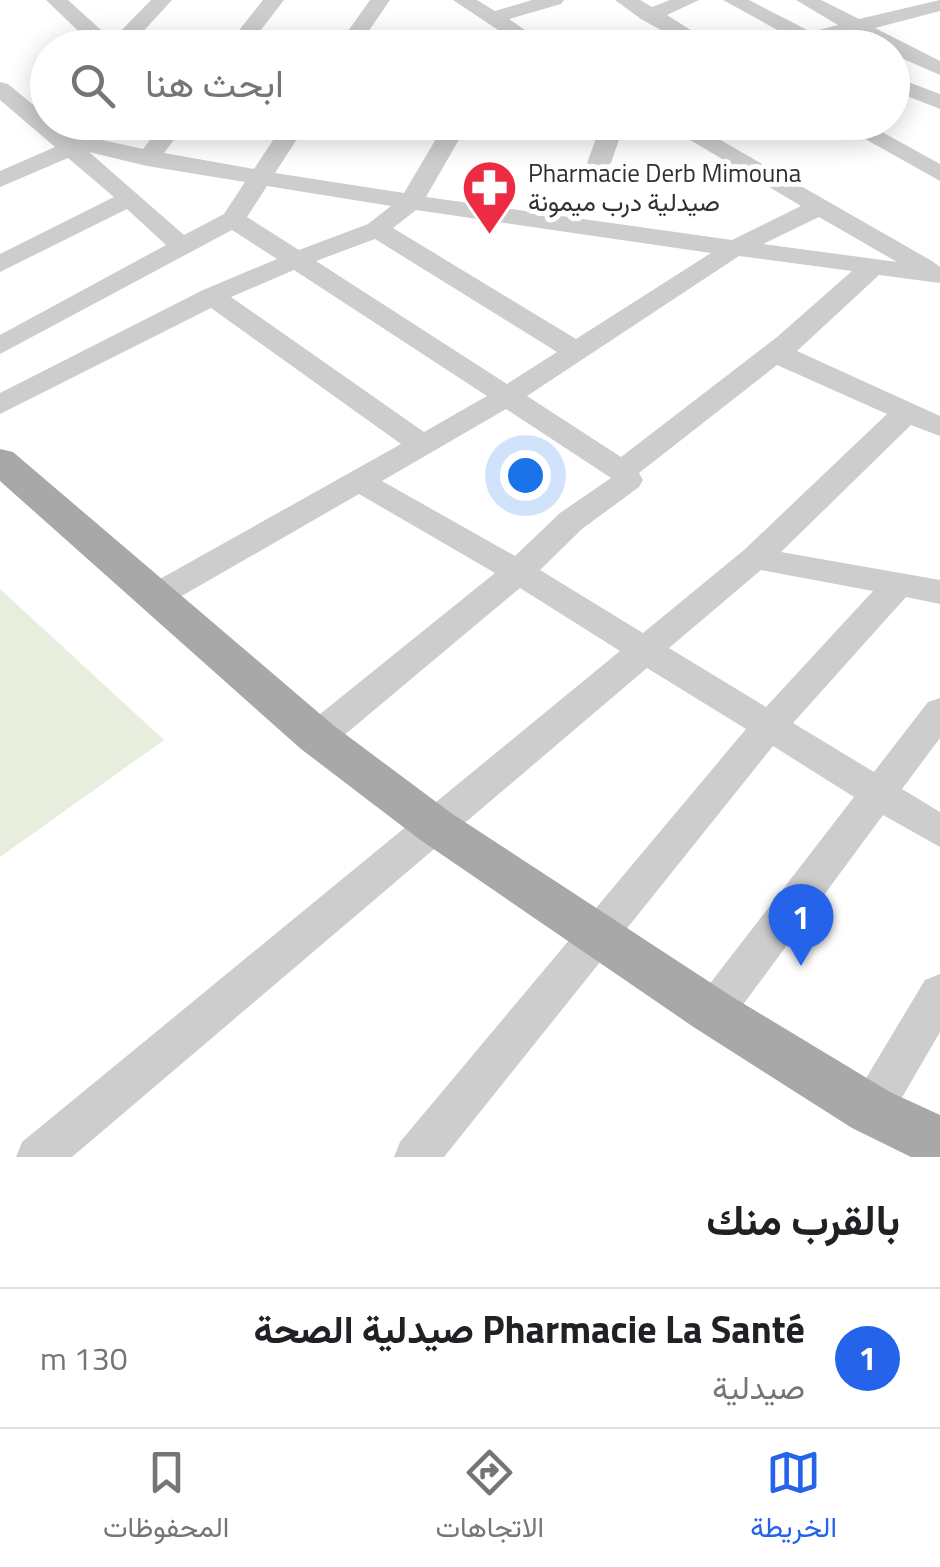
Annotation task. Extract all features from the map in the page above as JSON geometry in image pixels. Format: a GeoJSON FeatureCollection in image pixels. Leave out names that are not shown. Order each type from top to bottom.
{"type":"FeatureCollection","features":[{"type":"Feature","properties":{"kind":"main road"},"geometry":{"type":"LineString","coordinates":[[0,461],[318,737],[435,826],[713,1012],[872,1110],[940,1143]]}},
{"type":"Feature","properties":{"kind":"street"},"geometry":{"type":"LineString","coordinates":[[56,0],[91,30]]}},
{"type":"Feature","properties":{"kind":"street"},"geometry":{"type":"LineString","coordinates":[[131,30],[162,0]]}},
{"type":"Feature","properties":{"kind":"street"},"geometry":{"type":"LineString","coordinates":[[250,30],[274,0]]}},
{"type":"Feature","properties":{"kind":"street"},"geometry":{"type":"LineString","coordinates":[[359,30],[380,0]]}},
{"type":"Feature","properties":{"kind":"street"},"geometry":{"type":"LineString","coordinates":[[463,0],[492,18],[501,30]]}},
{"type":"Feature","properties":{"kind":"street"},"geometry":{"type":"LineString","coordinates":[[492,18],[554,0]]}},
{"type":"Feature","properties":{"kind":"street"},"geometry":{"type":"LineString","coordinates":[[625,0],[676,30]]}},
{"type":"Feature","properties":{"kind":"street"},"geometry":{"type":"LineString","coordinates":[[648,15],[689,0]]}},
{"type":"Feature","properties":{"kind":"street"},"geometry":{"type":"LineString","coordinates":[[733,0],[792,30]]}},
{"type":"Feature","properties":{"kind":"street"},"geometry":{"type":"LineString","coordinates":[[806,0],[864,30]]}},
{"type":"Feature","properties":{"kind":"street"},"geometry":{"type":"LineString","coordinates":[[847,30],[940,5]]}},
{"type":"Feature","properties":{"kind":"street"},"geometry":{"type":"LineString","coordinates":[[910,54],[939,69]]}},
{"type":"Feature","properties":{"kind":"street"},"geometry":{"type":"LineString","coordinates":[[910,78],[939,69]]}},
{"type":"Feature","properties":{"kind":"street"},"geometry":{"type":"LineString","coordinates":[[0,89],[30,113]]}},
{"type":"Feature","properties":{"kind":"street"},"geometry":{"type":"LineString","coordinates":[[910,90],[940,102]]}},
{"type":"Feature","properties":{"kind":"street"},"geometry":{"type":"LineString","coordinates":[[0,180],[52,140]]}},
{"type":"Feature","properties":{"kind":"street"},"geometry":{"type":"LineString","coordinates":[[64,140],[181,246]]}},
{"type":"Feature","properties":{"kind":"street"},"geometry":{"type":"LineString","coordinates":[[77,140],[147,159],[261,179],[732,250],[940,275]]}},
{"type":"Feature","properties":{"kind":"street"},"geometry":{"type":"LineString","coordinates":[[147,159],[162,140]]}},
{"type":"Feature","properties":{"kind":"street"},"geometry":{"type":"LineString","coordinates":[[0,346],[233,219],[286,140]]}},
{"type":"Feature","properties":{"kind":"street"},"geometry":{"type":"LineString","coordinates":[[0,405],[212,296],[268,270],[377,229],[410,202],[447,140]]}},
{"type":"Feature","properties":{"kind":"street"},"geometry":{"type":"LineString","coordinates":[[599,162],[607,140]]}},
{"type":"Feature","properties":{"kind":"street"},"geometry":{"type":"LineString","coordinates":[[702,140],[940,275]]}},
{"type":"Feature","properties":{"kind":"street"},"geometry":{"type":"LineString","coordinates":[[879,140],[940,174]]}},
{"type":"Feature","properties":{"kind":"street"},"geometry":{"type":"LineString","coordinates":[[0,264],[130,198]]}},
{"type":"Feature","properties":{"kind":"street"},"geometry":{"type":"LineString","coordinates":[[154,597],[505,398],[732,250],[821,206]]}},
{"type":"Feature","properties":{"kind":"street"},"geometry":{"type":"LineString","coordinates":[[233,219],[627,476],[626,483],[571,522],[518,572],[318,737]]}},
{"type":"Feature","properties":{"kind":"street"},"geometry":{"type":"LineString","coordinates":[[377,229],[577,352]]}},
{"type":"Feature","properties":{"kind":"street"},"geometry":{"type":"LineString","coordinates":[[622,471],[786,343],[874,266]]}},
{"type":"Feature","properties":{"kind":"street"},"geometry":{"type":"LineString","coordinates":[[212,296],[424,446]]}},
{"type":"Feature","properties":{"kind":"street"},"geometry":{"type":"LineString","coordinates":[[40,326],[78,364]]}},
{"type":"Feature","properties":{"kind":"street"},"geometry":{"type":"LineString","coordinates":[[786,343],[786,358],[940,427]]}},
{"type":"Feature","properties":{"kind":"street"},"geometry":{"type":"LineString","coordinates":[[38,1157],[755,558],[907,412]]}},
{"type":"Feature","properties":{"kind":"street"},"geometry":{"type":"LineString","coordinates":[[361,482],[518,572],[940,830]]}},
{"type":"Feature","properties":{"kind":"street"},"geometry":{"type":"LineString","coordinates":[[755,558],[940,592]]}},
{"type":"Feature","properties":{"kind":"street"},"geometry":{"type":"LineString","coordinates":[[416,1157],[770,725],[898,585]]}},
{"type":"Feature","properties":{"kind":"street"},"geometry":{"type":"LineString","coordinates":[[713,1012],[940,712]]}},
{"type":"Feature","properties":{"kind":"street"},"geometry":{"type":"LineString","coordinates":[[872,1110],[940,993]]}},
{"type":"Feature","properties":{"kind":"green space"},"geometry":{"type":"Polygon","coordinates":[[[0,589],[164,740],[0,857],[0,589]]]}},
{"type":"Feature","properties":{"kind":"place","name":"Pharmacie Derb Mimouna صيدلية درب ميمونة"},"geometry":{"type":"Point","coordinates":[489,236]}},
{"type":"Feature","properties":{"kind":"place","name":"Pharmacie La Santé صيدلية الصحة"},"geometry":{"type":"Point","coordinates":[801,966]}}]}
